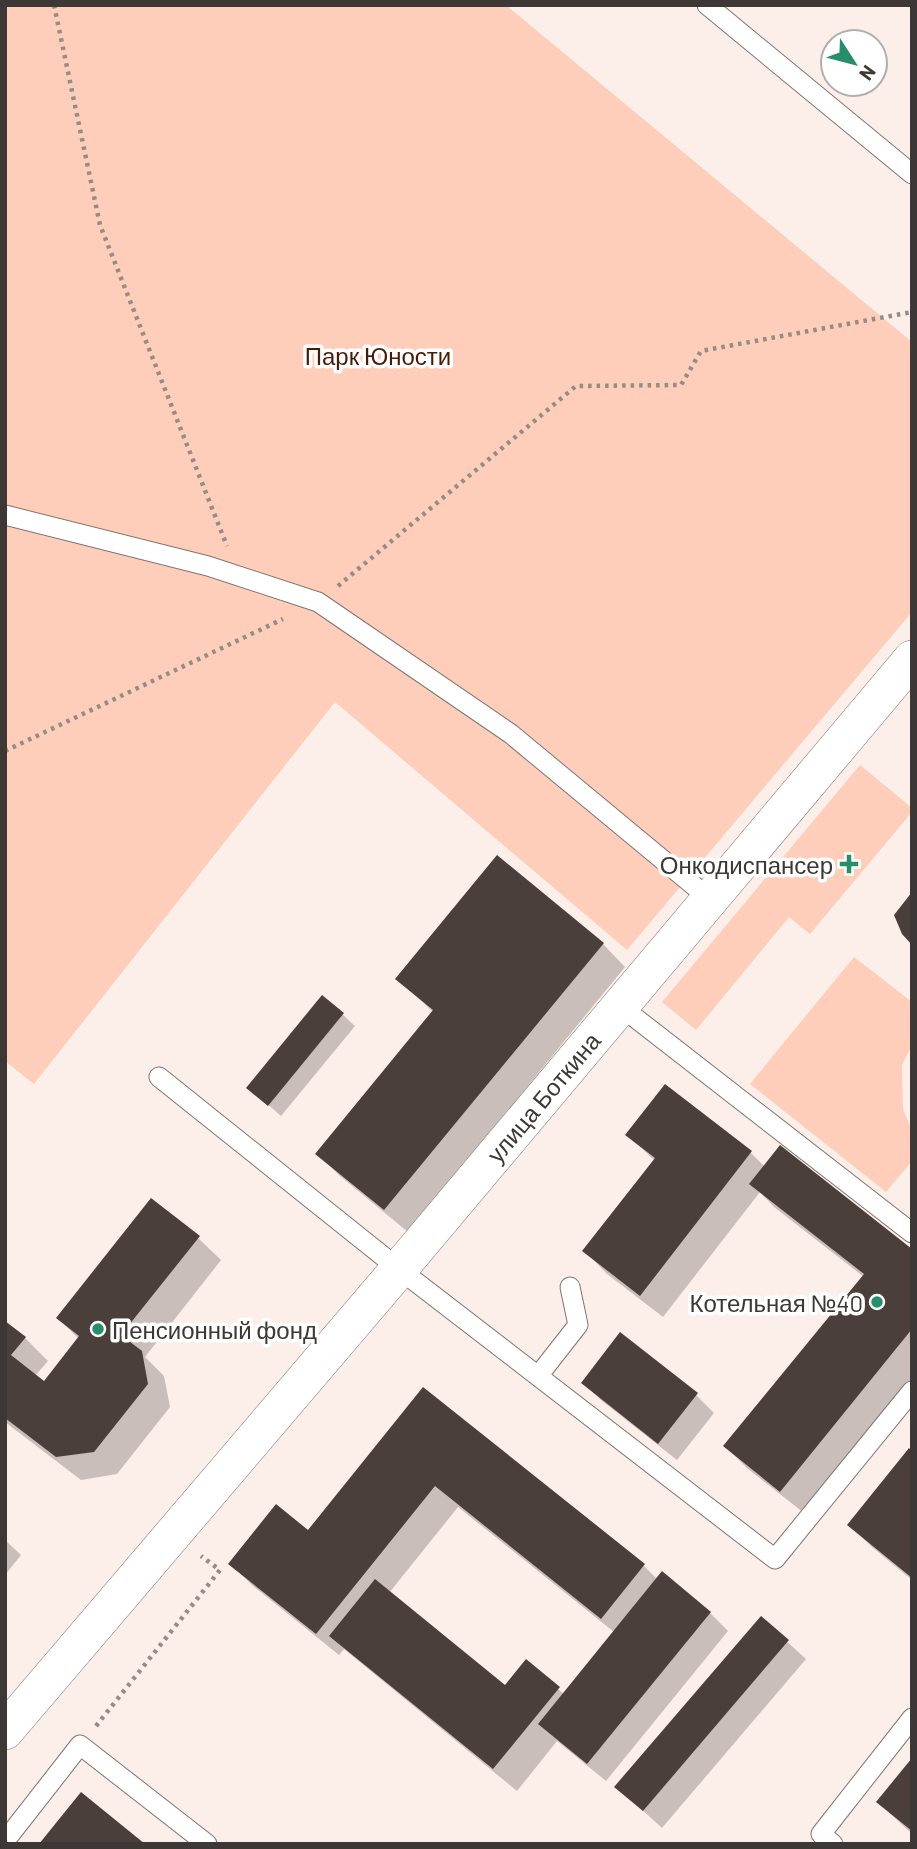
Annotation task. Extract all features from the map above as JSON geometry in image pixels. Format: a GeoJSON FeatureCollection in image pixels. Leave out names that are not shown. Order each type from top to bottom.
{"type":"FeatureCollection","features":[{"type":"Feature","properties":{"kind":"street","name":"улица Боткина"},"geometry":{"type":"LineString","coordinates":[[5,1731],[399,1269],[912,659]]}},
{"type":"Feature","properties":{"kind":"lane"},"geometry":{"type":"LineString","coordinates":[[707,5],[912,174]]}},
{"type":"Feature","properties":{"kind":"lane"},"geometry":{"type":"LineString","coordinates":[[5,515],[208,566],[318,603],[512,734],[710,900]]}},
{"type":"Feature","properties":{"kind":"lane"},"geometry":{"type":"LineString","coordinates":[[620,1006],[912,1233]]}},
{"type":"Feature","properties":{"kind":"lane"},"geometry":{"type":"LineString","coordinates":[[159,1077],[399,1269],[775,1559],[912,1391]]}},
{"type":"Feature","properties":{"kind":"lane"},"geometry":{"type":"LineString","coordinates":[[538,1376],[578,1325],[570,1287]]}},
{"type":"Feature","properties":{"kind":"lane"},"geometry":{"type":"LineString","coordinates":[[833,1844],[821,1834],[912,1718]]}},
{"type":"Feature","properties":{"kind":"lane"},"geometry":{"type":"LineString","coordinates":[[5,1841],[80,1745],[207,1844]]}},
{"type":"Feature","properties":{"kind":"path"},"geometry":{"type":"LineString","coordinates":[[54,5],[100,226],[239,576]]}},
{"type":"Feature","properties":{"kind":"path"},"geometry":{"type":"LineString","coordinates":[[5,751],[318,603],[576,386],[681,385],[701,352],[912,313]]}},
{"type":"Feature","properties":{"kind":"green space","name":"Парк Юности"},"geometry":{"type":"Polygon","coordinates":[[[5,5],[506,5],[912,342],[912,612],[627,950],[335,702],[34,1084],[5,1061],[5,5]]]}},
{"type":"Feature","properties":{"kind":"green space"},"geometry":{"type":"Polygon","coordinates":[[[860,765],[912,808],[912,812],[810,934],[789,917],[696,1030],[662,1002],[860,765]]]}},
{"type":"Feature","properties":{"kind":"green space"},"geometry":{"type":"Polygon","coordinates":[[[854,957],[912,1002],[912,1045],[902,1065],[903,1109],[912,1130],[912,1161],[886,1192],[750,1084],[854,957]]]}},
{"type":"Feature","properties":{"kind":"building"},"geometry":{"type":"Polygon","coordinates":[[[497,855],[604,943],[384,1210],[315,1154],[433,1010],[395,979],[497,855]]]}},
{"type":"Feature","properties":{"kind":"building"},"geometry":{"type":"Polygon","coordinates":[[[912,892],[912,945],[902,934],[894,915],[912,892]]]}},
{"type":"Feature","properties":{"kind":"building"},"geometry":{"type":"Polygon","coordinates":[[[322,995],[344,1013],[268,1106],[246,1088],[322,995]]]}},
{"type":"Feature","properties":{"kind":"building"},"geometry":{"type":"Polygon","coordinates":[[[665,1084],[752,1151],[640,1296],[582,1251],[655,1158],[625,1135],[665,1084]]]}},
{"type":"Feature","properties":{"kind":"building","name":"Котельная №40"},"geometry":{"type":"Polygon","coordinates":[[[780,1145],[912,1249],[912,1329],[780,1492],[723,1446],[864,1274],[749,1184],[780,1145]]]}},
{"type":"Feature","properties":{"kind":"building","name":"Пенсионный фонд"},"geometry":{"type":"Polygon","coordinates":[[[151,1198],[200,1236],[121,1335],[142,1351],[148,1384],[94,1452],[56,1457],[5,1418],[5,1321],[26,1337],[11,1355],[44,1381],[79,1336],[56,1318],[151,1198]]]}},
{"type":"Feature","properties":{"kind":"building"},"geometry":{"type":"Polygon","coordinates":[[[620,1332],[698,1393],[658,1444],[581,1383],[620,1332]]]}},
{"type":"Feature","properties":{"kind":"building"},"geometry":{"type":"Polygon","coordinates":[[[423,1387],[645,1564],[601,1619],[435,1486],[316,1634],[228,1564],[276,1504],[308,1530],[423,1387]]]}},
{"type":"Feature","properties":{"kind":"building"},"geometry":{"type":"Polygon","coordinates":[[[909,1448],[912,1451],[912,1578],[847,1525],[909,1448]]]}},
{"type":"Feature","properties":{"kind":"building"},"geometry":{"type":"Polygon","coordinates":[[[662,1571],[711,1612],[587,1764],[538,1724],[662,1571]]]}},
{"type":"Feature","properties":{"kind":"building"},"geometry":{"type":"Polygon","coordinates":[[[375,1579],[505,1685],[526,1659],[560,1687],[493,1769],[329,1636],[375,1579]]]}},
{"type":"Feature","properties":{"kind":"building"},"geometry":{"type":"Polygon","coordinates":[[[761,1616],[789,1640],[643,1811],[614,1787],[761,1616]]]}},
{"type":"Feature","properties":{"kind":"building"},"geometry":{"type":"Polygon","coordinates":[[[912,1758],[912,1831],[876,1802],[912,1758]]]}},
{"type":"Feature","properties":{"kind":"building"},"geometry":{"type":"Polygon","coordinates":[[[81,1792],[145,1844],[39,1844],[81,1792]]]}},
{"type":"Feature","properties":{"kind":"place","name":"Онкодиспансер"},"geometry":{"type":"Point","coordinates":[849,864]}},
{"type":"Feature","properties":{"kind":"place","name":"Котельная №40"},"geometry":{"type":"Point","coordinates":[877,1302]}},
{"type":"Feature","properties":{"kind":"place","name":"Пенсионный фонд"},"geometry":{"type":"Point","coordinates":[98,1329]}}]}
